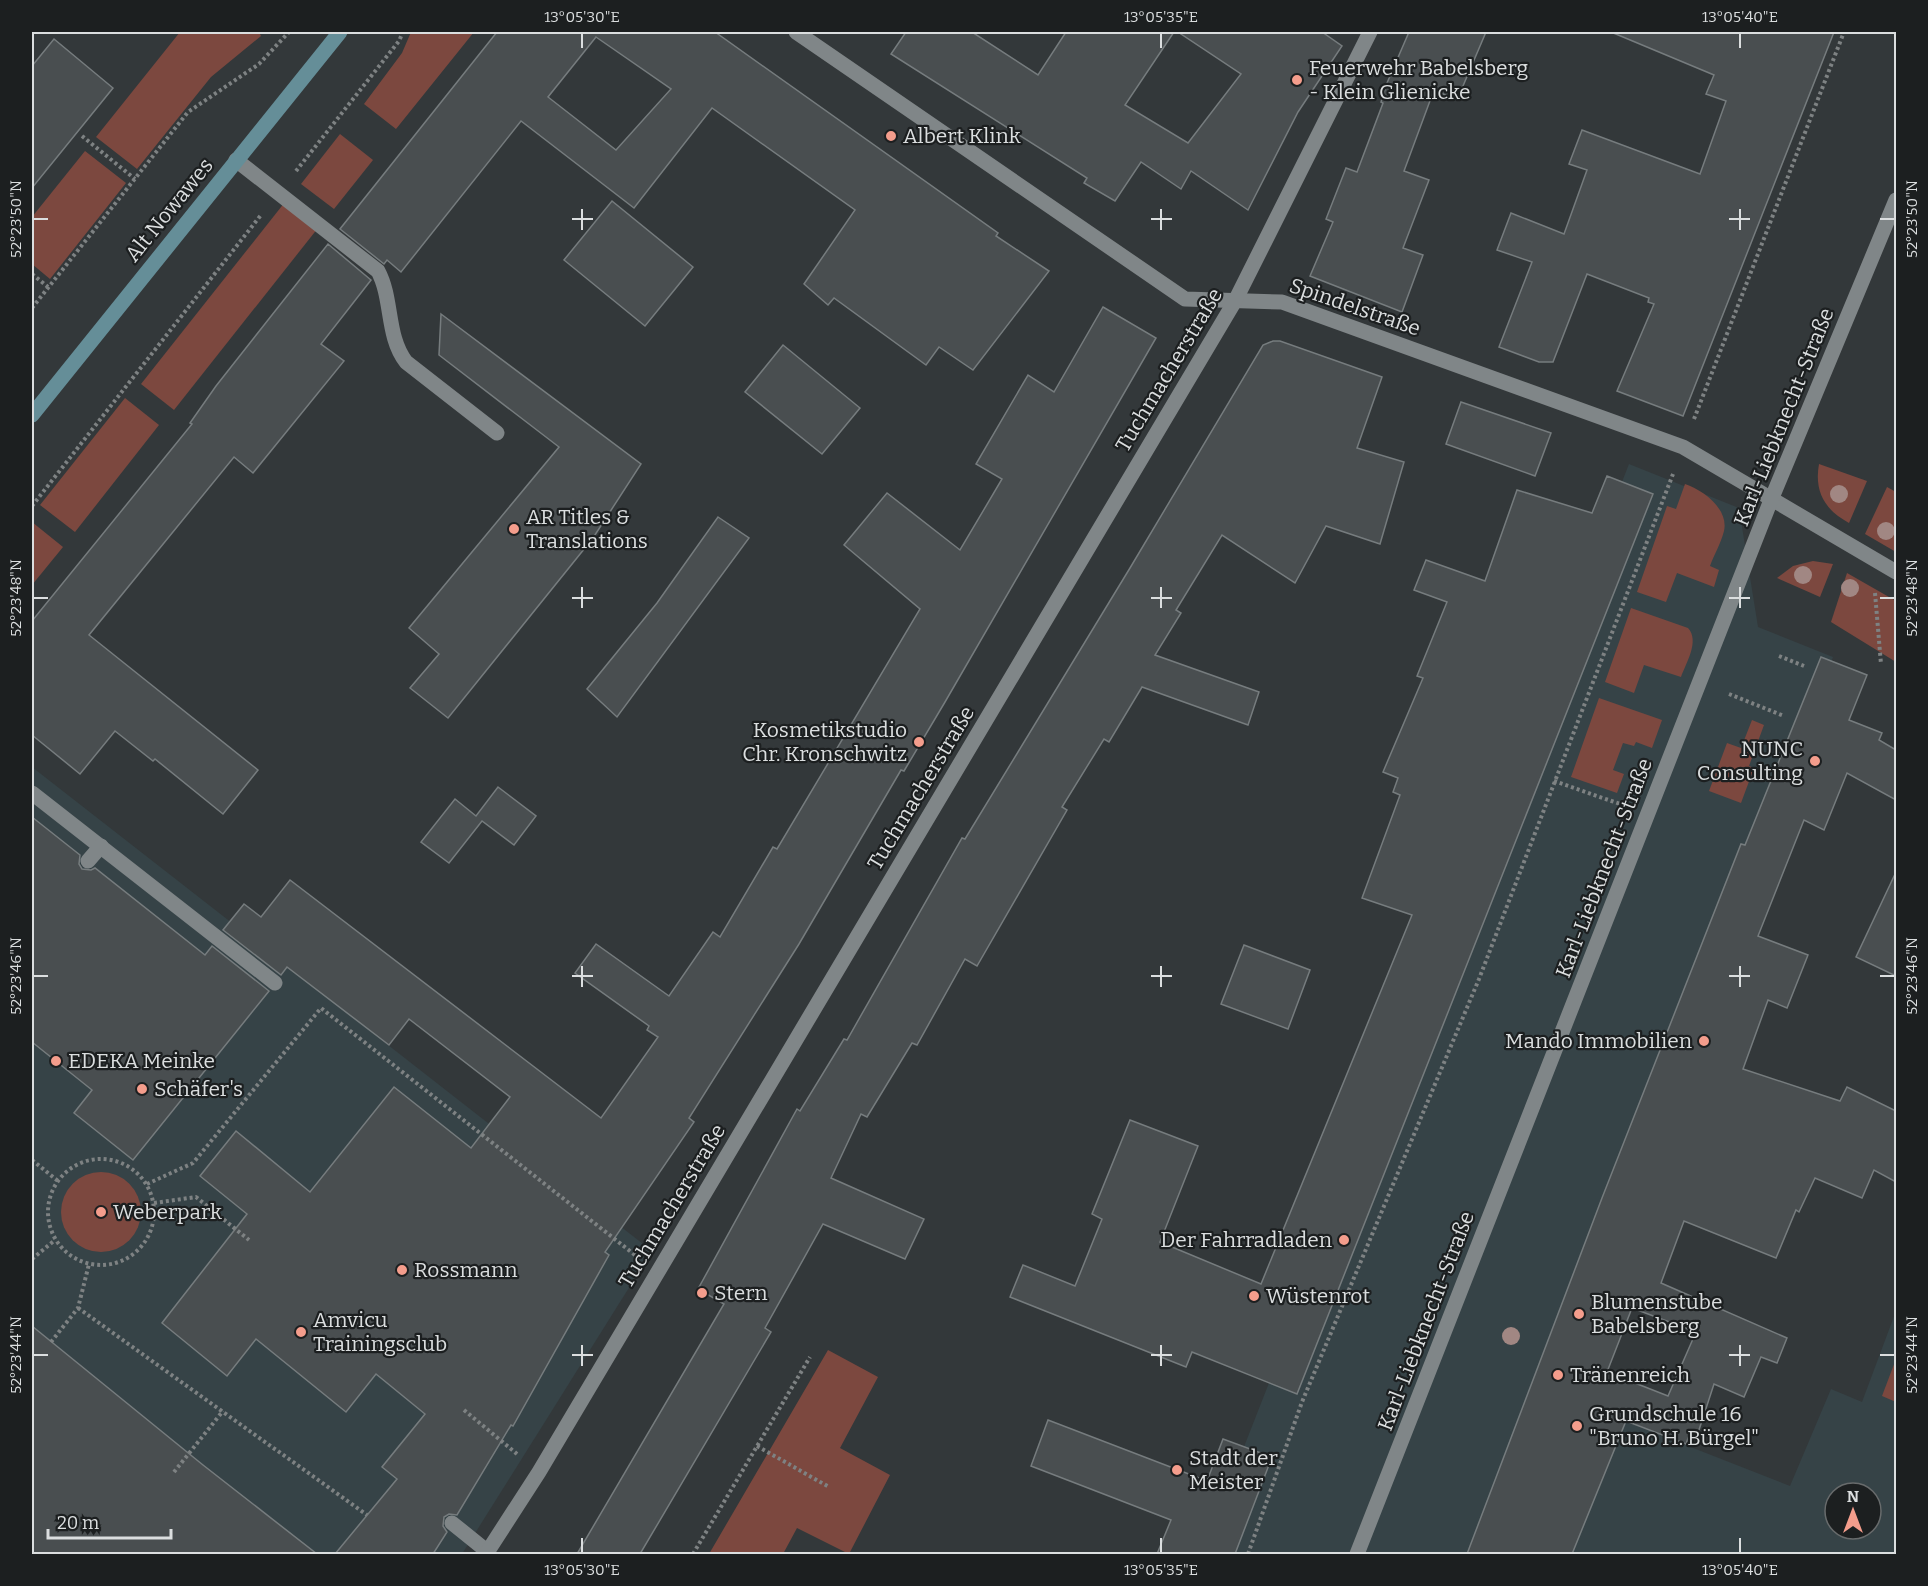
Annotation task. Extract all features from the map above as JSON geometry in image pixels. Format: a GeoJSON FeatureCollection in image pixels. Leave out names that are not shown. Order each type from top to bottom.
{"type":"FeatureCollection","features":[{"type":"Feature","properties":{"kind":"street","name":"Alt Nowawes"},"geometry":{"type":"LineString","coordinates":[[32,415],[340,32]]}},
{"type":"Feature","properties":{"kind":"street","name":"Spindelstraße"},"geometry":{"type":"LineString","coordinates":[[796,32],[1185,299],[1282,302],[1683,447],[1896,572]]}},
{"type":"Feature","properties":{"kind":"street","name":"Tuchmacherstraße"},"geometry":{"type":"LineString","coordinates":[[487,1553],[538,1472],[1235,301],[1370,32]]}},
{"type":"Feature","properties":{"kind":"street"},"geometry":{"type":"LineString","coordinates":[[236,160],[378,271],[384,282],[399,352],[406,362],[497,433]]}},
{"type":"Feature","properties":{"kind":"street","name":"Karl-Liebknecht-Straße"},"geometry":{"type":"LineString","coordinates":[[1357,1554],[1772,500],[1896,200]]}},
{"type":"Feature","properties":{"kind":"street"},"geometry":{"type":"LineString","coordinates":[[32,793],[275,983]]}},
{"type":"Feature","properties":{"kind":"street"},"geometry":{"type":"LineString","coordinates":[[88,861],[100,846]]}},
{"type":"Feature","properties":{"kind":"street"},"geometry":{"type":"LineString","coordinates":[[452,1523],[487,1553]]}},
{"type":"Feature","properties":{"kind":"path"},"geometry":{"type":"LineString","coordinates":[[32,308],[188,112],[259,64],[289,32]]}},
{"type":"Feature","properties":{"kind":"path"},"geometry":{"type":"LineString","coordinates":[[32,506],[399,41],[403,32]]}},
{"type":"Feature","properties":{"kind":"path"},"geometry":{"type":"LineString","coordinates":[[1248,1554],[1302,1402],[1479,979],[1844,32]]}},
{"type":"Feature","properties":{"kind":"path"},"geometry":{"type":"LineString","coordinates":[[82,136],[135,179]]}},
{"type":"Feature","properties":{"kind":"path"},"geometry":{"type":"LineString","coordinates":[[32,274],[48,287]]}},
{"type":"Feature","properties":{"kind":"path"},"geometry":{"type":"LineString","coordinates":[[1872,558],[1881,664]]}},
{"type":"Feature","properties":{"kind":"path"},"geometry":{"type":"LineString","coordinates":[[1779,656],[1804,666]]}},
{"type":"Feature","properties":{"kind":"path"},"geometry":{"type":"LineString","coordinates":[[1729,694],[1784,716]]}},
{"type":"Feature","properties":{"kind":"path"},"geometry":{"type":"LineString","coordinates":[[1554,781],[1629,808]]}},
{"type":"Feature","properties":{"kind":"path"},"geometry":{"type":"LineString","coordinates":[[147,1184],[194,1162],[321,1008],[657,1272]]}},
{"type":"Feature","properties":{"kind":"path"},"geometry":{"type":"LineString","coordinates":[[32,1160],[58,1181]]}},
{"type":"Feature","properties":{"kind":"path"},"geometry":{"type":"LineString","coordinates":[[93,1160],[113,1161],[133,1169],[147,1184],[154,1203],[153,1225],[144,1244],[129,1258],[110,1265],[89,1264],[70,1255],[56,1240],[48,1221],[49,1200],[58,1181],[73,1167],[93,1160]]}},
{"type":"Feature","properties":{"kind":"path"},"geometry":{"type":"LineString","coordinates":[[154,1203],[196,1197],[249,1240]]}},
{"type":"Feature","properties":{"kind":"path"},"geometry":{"type":"LineString","coordinates":[[32,1259],[56,1240]]}},
{"type":"Feature","properties":{"kind":"path"},"geometry":{"type":"LineString","coordinates":[[51,1342],[78,1308],[89,1264]]}},
{"type":"Feature","properties":{"kind":"path"},"geometry":{"type":"LineString","coordinates":[[78,1308],[367,1515]]}},
{"type":"Feature","properties":{"kind":"path"},"geometry":{"type":"LineString","coordinates":[[693,1554],[810,1358]]}},
{"type":"Feature","properties":{"kind":"path"},"geometry":{"type":"LineString","coordinates":[[464,1410],[538,1472]]}},
{"type":"Feature","properties":{"kind":"path"},"geometry":{"type":"LineString","coordinates":[[174,1472],[223,1411]]}},
{"type":"Feature","properties":{"kind":"path"},"geometry":{"type":"LineString","coordinates":[[757,1446],[829,1487]]}},
{"type":"Feature","properties":{"kind":"shaded area"},"geometry":{"type":"Polygon","coordinates":[[[180,32],[259,32],[261,36],[211,77],[137,169],[96,137],[180,32]]]}},
{"type":"Feature","properties":{"kind":"shaded area"},"geometry":{"type":"Polygon","coordinates":[[[411,32],[474,32],[396,129],[364,104],[402,53],[411,32]]]}},
{"type":"Feature","properties":{"kind":"shaded area"},"geometry":{"type":"Polygon","coordinates":[[[340,134],[373,160],[334,209],[301,184],[340,134]]]}},
{"type":"Feature","properties":{"kind":"shaded area"},"geometry":{"type":"Polygon","coordinates":[[[85,151],[126,183],[50,279],[32,264],[32,217],[85,151]]]}},
{"type":"Feature","properties":{"kind":"shaded area"},"geometry":{"type":"Polygon","coordinates":[[[285,202],[318,228],[174,410],[141,384],[285,202]]]}},
{"type":"Feature","properties":{"kind":"shaded area"},"geometry":{"type":"Polygon","coordinates":[[[125,398],[159,425],[75,532],[40,505],[125,398]]]}},
{"type":"Feature","properties":{"kind":"shaded area"},"geometry":{"type":"Polygon","coordinates":[[[1629,464],[1739,508],[1758,627],[1833,657],[1545,1390],[1790,1486],[1831,1389],[1862,1402],[1896,1311],[1896,1554],[1202,1554],[1629,464]]]}},
{"type":"Feature","properties":{"kind":"shaded area"},"geometry":{"type":"Polygon","coordinates":[[[1819,464],[1867,481],[1849,523],[1833,512],[1823,499],[1818,483],[1819,464]]]}},
{"type":"Feature","properties":{"kind":"shaded area"},"geometry":{"type":"Polygon","coordinates":[[[1685,484],[1707,496],[1723,515],[1724,531],[1710,566],[1719,570],[1714,587],[1677,573],[1666,602],[1637,592],[1667,506],[1676,509],[1685,484]]]}},
{"type":"Feature","properties":{"kind":"shaded area"},"geometry":{"type":"Polygon","coordinates":[[[1887,487],[1896,492],[1896,552],[1865,534],[1887,487]]]}},
{"type":"Feature","properties":{"kind":"shaded area"},"geometry":{"type":"Polygon","coordinates":[[[32,522],[63,547],[32,585],[32,522]]]}},
{"type":"Feature","properties":{"kind":"shaded area"},"geometry":{"type":"Polygon","coordinates":[[[1813,561],[1833,564],[1820,597],[1777,578],[1793,566],[1813,561]]]}},
{"type":"Feature","properties":{"kind":"shaded area"},"geometry":{"type":"Polygon","coordinates":[[[1847,573],[1896,601],[1896,662],[1831,622],[1847,573]]]}},
{"type":"Feature","properties":{"kind":"shaded area"},"geometry":{"type":"Polygon","coordinates":[[[1631,608],[1688,628],[1693,639],[1692,646],[1681,677],[1644,665],[1634,693],[1605,682],[1631,608]]]}},
{"type":"Feature","properties":{"kind":"shaded area"},"geometry":{"type":"Polygon","coordinates":[[[1599,698],[1662,720],[1652,748],[1636,742],[1634,746],[1623,743],[1613,770],[1624,774],[1617,793],[1571,777],[1599,698]]]}},
{"type":"Feature","properties":{"kind":"shaded area"},"geometry":{"type":"Polygon","coordinates":[[[1752,720],[1764,725],[1749,766],[1754,768],[1741,803],[1709,791],[1727,743],[1741,748],[1752,720]]]}},
{"type":"Feature","properties":{"kind":"shaded area","name":"Weberpark"},"geometry":{"type":"Polygon","coordinates":[[[32,767],[652,1251],[462,1554],[32,1554],[32,767]]]}},
{"type":"Feature","properties":{"kind":"shaded area"},"geometry":{"type":"Polygon","coordinates":[[[93,1172],[109,1172],[130,1183],[141,1204],[141,1220],[130,1241],[109,1252],[93,1252],[79,1246],[67,1234],[61,1220],[61,1204],[67,1190],[79,1178],[93,1172]]]}},
{"type":"Feature","properties":{"kind":"shaded area"},"geometry":{"type":"Polygon","coordinates":[[[828,1350],[878,1377],[840,1448],[890,1475],[849,1554],[797,1528],[783,1554],[709,1554],[828,1350]]]}},
{"type":"Feature","properties":{"kind":"shaded area"},"geometry":{"type":"Polygon","coordinates":[[[1896,1359],[1896,1402],[1882,1396],[1896,1359]]]}},
{"type":"Feature","properties":{"kind":"building"},"geometry":{"type":"Polygon","coordinates":[[[497,32],[715,32],[998,233],[996,236],[1049,271],[973,370],[939,347],[926,365],[834,298],[828,305],[804,284],[855,210],[712,108],[634,208],[521,121],[401,272],[387,260],[384,264],[340,229],[497,32]],[[596,37],[548,97],[616,150],[671,89],[596,37]]]}},
{"type":"Feature","properties":{"kind":"building"},"geometry":{"type":"Polygon","coordinates":[[[906,32],[972,32],[1038,75],[1066,32],[1174,32],[1125,105],[1188,143],[1241,74],[1178,32],[1322,32],[1342,46],[1298,112],[1248,210],[1191,171],[1181,189],[1141,162],[1115,201],[1084,183],[1087,178],[891,54],[906,32]]]}},
{"type":"Feature","properties":{"kind":"building"},"geometry":{"type":"Polygon","coordinates":[[[1409,32],[1486,32],[1457,100],[1434,90],[1404,171],[1429,180],[1403,248],[1423,255],[1402,312],[1310,276],[1333,222],[1326,219],[1346,168],[1357,172],[1383,103],[1381,102],[1387,83],[1409,32]]]}},
{"type":"Feature","properties":{"kind":"building"},"geometry":{"type":"Polygon","coordinates":[[[1611,32],[1834,32],[1683,416],[1617,391],[1654,304],[1648,302],[1649,298],[1587,274],[1553,362],[1539,362],[1499,347],[1532,262],[1497,250],[1511,213],[1564,234],[1587,170],[1569,164],[1582,130],[1700,174],[1726,101],[1706,94],[1714,75],[1611,32]]]}},
{"type":"Feature","properties":{"kind":"building"},"geometry":{"type":"Polygon","coordinates":[[[54,39],[113,88],[32,188],[32,66],[54,39]]]}},
{"type":"Feature","properties":{"kind":"building"},"geometry":{"type":"Polygon","coordinates":[[[612,201],[693,267],[645,326],[564,260],[612,201]]]}},
{"type":"Feature","properties":{"kind":"building"},"geometry":{"type":"Polygon","coordinates":[[[328,244],[371,280],[321,344],[344,361],[253,473],[234,457],[89,635],[258,770],[223,814],[155,759],[153,761],[115,731],[80,774],[32,735],[32,621],[192,424],[190,423],[216,386],[328,244]]]}},
{"type":"Feature","properties":{"kind":"building"},"geometry":{"type":"Polygon","coordinates":[[[1103,307],[1156,338],[904,771],[901,770],[799,944],[689,1118],[694,1122],[605,1252],[609,1255],[513,1426],[511,1425],[457,1515],[449,1514],[444,1517],[443,1526],[447,1532],[433,1554],[335,1554],[397,1479],[382,1467],[425,1414],[376,1374],[346,1412],[256,1339],[227,1376],[162,1323],[247,1214],[200,1176],[236,1131],[310,1192],[394,1087],[471,1148],[510,1097],[409,1019],[389,1045],[287,967],[281,975],[223,930],[244,904],[261,917],[290,880],[601,1118],[658,1037],[647,1030],[649,1026],[575,973],[596,944],[669,996],[713,932],[720,937],[773,847],[777,849],[920,609],[844,545],[887,493],[960,550],[1002,479],[976,464],[1028,375],[1054,392],[1103,307]]]}},
{"type":"Feature","properties":{"kind":"building"},"geometry":{"type":"Polygon","coordinates":[[[441,314],[641,464],[593,538],[448,718],[410,688],[439,654],[409,628],[559,447],[439,355],[441,314]]]}},
{"type":"Feature","properties":{"kind":"building"},"geometry":{"type":"Polygon","coordinates":[[[1280,341],[1382,377],[1357,448],[1404,462],[1380,544],[1326,526],[1295,583],[1222,535],[1176,610],[1181,613],[1155,655],[1259,692],[1248,725],[1142,687],[1109,742],[1104,739],[1062,807],[1067,810],[977,966],[965,959],[917,1045],[912,1043],[867,1117],[861,1114],[831,1178],[924,1219],[905,1259],[823,1224],[765,1328],[771,1332],[640,1554],[577,1554],[724,1304],[698,1289],[797,1109],[800,1111],[844,1039],[847,1040],[962,838],[965,839],[1263,345],[1280,341]]]}},
{"type":"Feature","properties":{"kind":"building"},"geometry":{"type":"Polygon","coordinates":[[[783,345],[860,408],[822,454],[745,392],[783,345]]]}},
{"type":"Feature","properties":{"kind":"building"},"geometry":{"type":"Polygon","coordinates":[[[1461,402],[1551,433],[1535,476],[1446,444],[1461,402]]]}},
{"type":"Feature","properties":{"kind":"building"},"geometry":{"type":"Polygon","coordinates":[[[1607,476],[1653,494],[1297,1394],[1192,1352],[1186,1367],[1010,1297],[1023,1265],[1075,1286],[1102,1219],[1092,1214],[1130,1120],[1198,1146],[1160,1242],[1261,1284],[1412,915],[1362,898],[1400,795],[1393,792],[1398,778],[1383,772],[1423,678],[1417,676],[1447,602],[1414,590],[1426,560],[1485,581],[1517,490],[1592,513],[1607,476]]]}},
{"type":"Feature","properties":{"kind":"building"},"geometry":{"type":"Polygon","coordinates":[[[718,517],[749,538],[617,717],[587,689],[657,603],[718,517]]]}},
{"type":"Feature","properties":{"kind":"building"},"geometry":{"type":"Polygon","coordinates":[[[1821,657],[1867,675],[1849,720],[1882,733],[1879,740],[1896,750],[1896,800],[1847,773],[1824,830],[1804,820],[1758,936],[1808,955],[1787,1008],[1768,1000],[1743,1069],[1840,1101],[1847,1087],[1896,1111],[1896,1182],[1874,1170],[1862,1198],[1815,1178],[1799,1212],[1796,1210],[1776,1258],[1684,1221],[1661,1283],[1787,1338],[1777,1363],[1761,1357],[1744,1397],[1714,1384],[1698,1433],[1691,1430],[1686,1444],[1626,1421],[1572,1554],[1467,1554],[1602,1198],[1741,844],[1745,845],[1821,657]],[[1632,1308],[1607,1372],[1668,1396],[1696,1332],[1632,1308]]]}},
{"type":"Feature","properties":{"kind":"building"},"geometry":{"type":"Polygon","coordinates":[[[498,787],[536,816],[514,845],[482,821],[449,863],[421,842],[455,799],[476,816],[498,787]]]}},
{"type":"Feature","properties":{"kind":"building"},"geometry":{"type":"Polygon","coordinates":[[[32,817],[80,855],[79,864],[82,869],[95,868],[205,955],[212,946],[269,991],[133,1160],[74,1113],[92,1090],[32,1042],[32,817]]]}},
{"type":"Feature","properties":{"kind":"building"},"geometry":{"type":"Polygon","coordinates":[[[1896,872],[1896,976],[1856,957],[1896,872]]]}},
{"type":"Feature","properties":{"kind":"building"},"geometry":{"type":"Polygon","coordinates":[[[1244,945],[1310,970],[1288,1029],[1221,1004],[1244,945]]]}},
{"type":"Feature","properties":{"kind":"building"},"geometry":{"type":"Polygon","coordinates":[[[32,1326],[203,1465],[317,1554],[32,1554],[32,1326]]]}},
{"type":"Feature","properties":{"kind":"building"},"geometry":{"type":"Polygon","coordinates":[[[1048,1420],[1207,1481],[1223,1439],[1272,1457],[1235,1554],[1157,1554],[1171,1520],[1031,1466],[1048,1420]]]}},
{"type":"Feature","properties":{"kind":"place","name":"Feuerwehr Babelsberg - Klein Glienicke"},"geometry":{"type":"Point","coordinates":[1297,80]}},
{"type":"Feature","properties":{"kind":"place","name":"Albert Klink"},"geometry":{"type":"Point","coordinates":[891,136]}},
{"type":"Feature","properties":{"kind":"place","name":"AR Titles & Translations"},"geometry":{"type":"Point","coordinates":[514,529]}},
{"type":"Feature","properties":{"kind":"place","name":"Kosmetikstudio Chr. Kronschwitz"},"geometry":{"type":"Point","coordinates":[919,742]}},
{"type":"Feature","properties":{"kind":"place","name":"NUNC Consulting"},"geometry":{"type":"Point","coordinates":[1815,761]}},
{"type":"Feature","properties":{"kind":"place","name":"Mando Immobilien"},"geometry":{"type":"Point","coordinates":[1704,1041]}},
{"type":"Feature","properties":{"kind":"place","name":"EDEKA Meinke"},"geometry":{"type":"Point","coordinates":[56,1061]}},
{"type":"Feature","properties":{"kind":"place","name":"Schäfer's"},"geometry":{"type":"Point","coordinates":[142,1089]}},
{"type":"Feature","properties":{"kind":"place","name":"Weberpark"},"geometry":{"type":"Point","coordinates":[101,1212]}},
{"type":"Feature","properties":{"kind":"place","name":"Der Fahrradladen"},"geometry":{"type":"Point","coordinates":[1344,1240]}},
{"type":"Feature","properties":{"kind":"place","name":"Rossmann"},"geometry":{"type":"Point","coordinates":[402,1270]}},
{"type":"Feature","properties":{"kind":"place","name":"Stern"},"geometry":{"type":"Point","coordinates":[702,1293]}},
{"type":"Feature","properties":{"kind":"place","name":"Wüstenrot"},"geometry":{"type":"Point","coordinates":[1254,1296]}},
{"type":"Feature","properties":{"kind":"place","name":"Blumenstube Babelsberg"},"geometry":{"type":"Point","coordinates":[1579,1314]}},
{"type":"Feature","properties":{"kind":"place","name":"Amvicu Trainingsclub"},"geometry":{"type":"Point","coordinates":[301,1332]}},
{"type":"Feature","properties":{"kind":"place","name":"Tränenreich"},"geometry":{"type":"Point","coordinates":[1558,1375]}},
{"type":"Feature","properties":{"kind":"place","name":"Grundschule 16 \"Bruno H. Bürgel\""},"geometry":{"type":"Point","coordinates":[1577,1426]}},
{"type":"Feature","properties":{"kind":"place","name":"Stadt der Meister"},"geometry":{"type":"Point","coordinates":[1177,1470]}}]}
